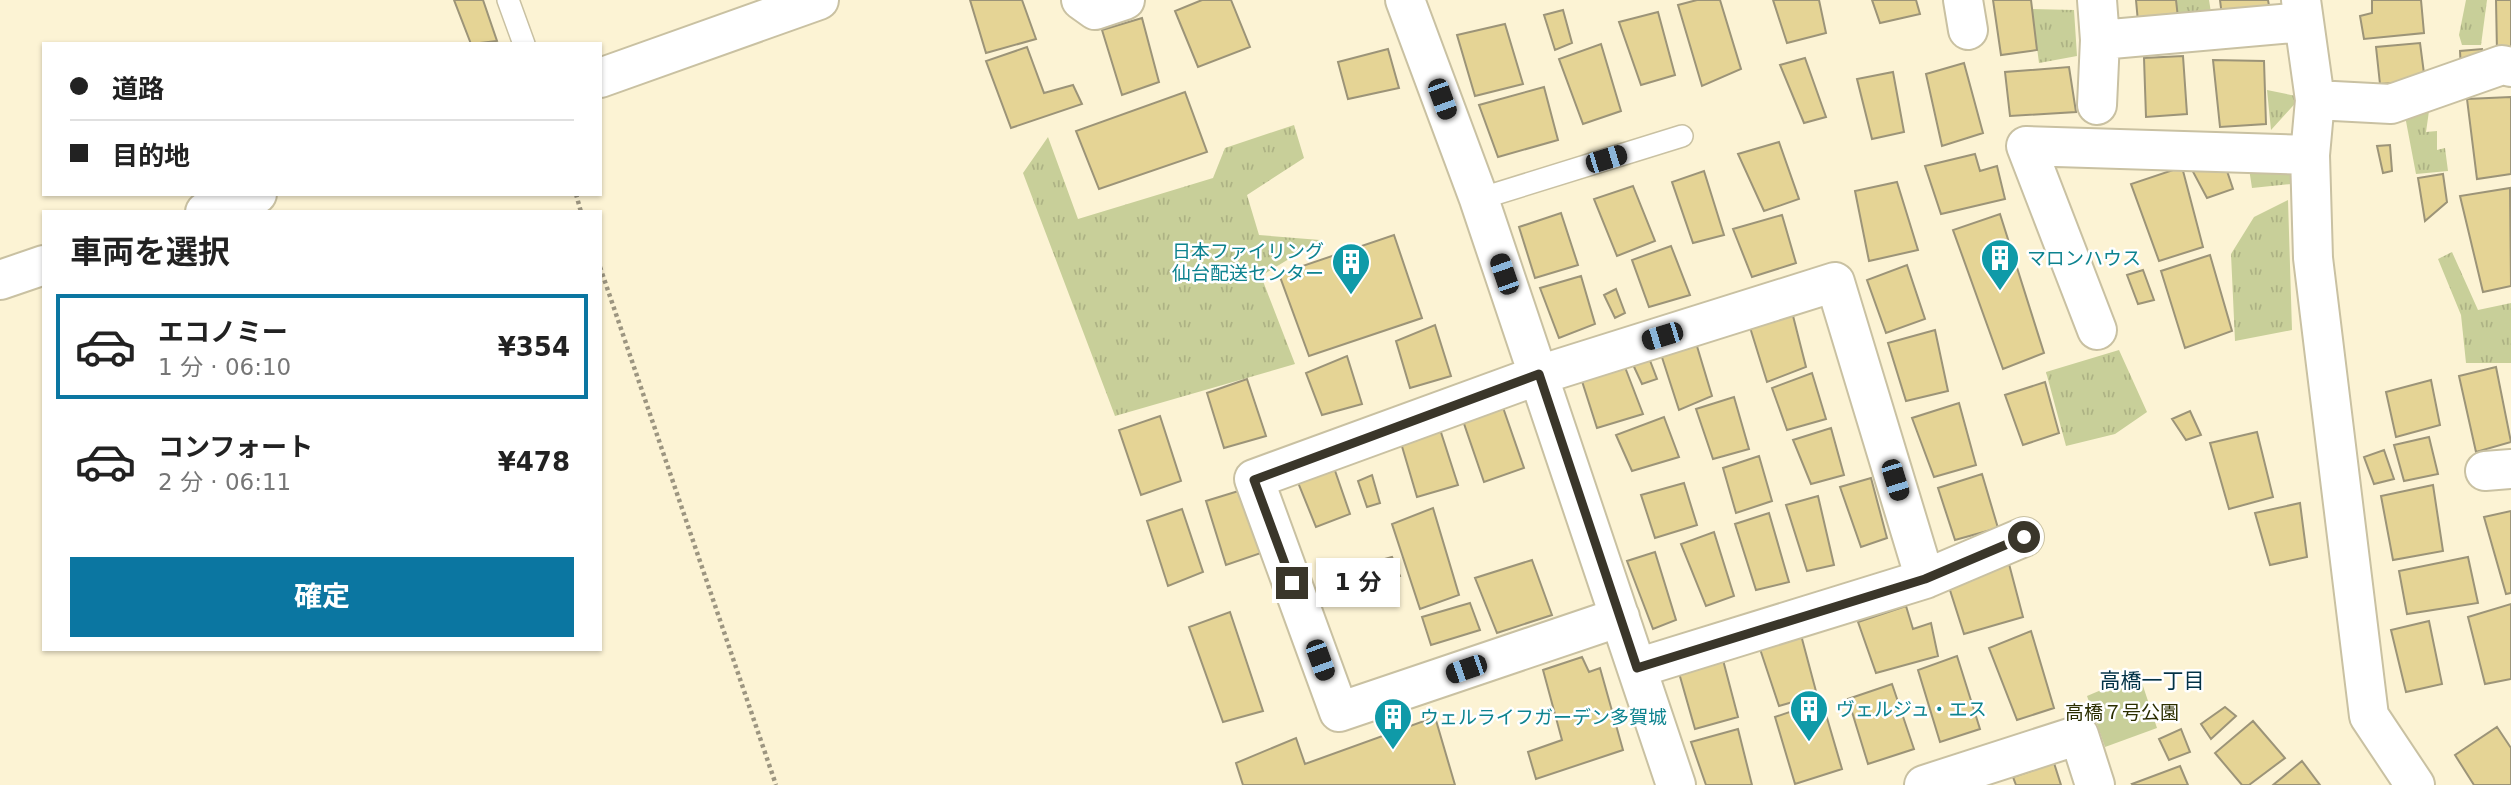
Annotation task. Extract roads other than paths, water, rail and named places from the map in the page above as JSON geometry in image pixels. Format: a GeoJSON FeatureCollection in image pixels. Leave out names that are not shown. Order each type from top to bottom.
{"type":"FeatureCollection","features":[{"type":"Feature","properties":{"kind":"street"},"geometry":{"type":"LineString","coordinates":[[602,77],[819,0]]}},
{"type":"Feature","properties":{"kind":"street"},"geometry":{"type":"LineString","coordinates":[[1081,0],[1095,10],[1125,0]]}},
{"type":"Feature","properties":{"kind":"street"},"geometry":{"type":"LineString","coordinates":[[1405,0],[1479,199],[1676,785]]}},
{"type":"Feature","properties":{"kind":"street"},"geometry":{"type":"LineString","coordinates":[[2097,0],[2100,40],[2097,105]]}},
{"type":"Feature","properties":{"kind":"street"},"geometry":{"type":"LineString","coordinates":[[2100,40],[2303,11],[2315,100],[2310,155],[2313,258],[2370,716],[2415,785]]}},
{"type":"Feature","properties":{"kind":"street"},"geometry":{"type":"LineString","coordinates":[[2315,100],[2391,104],[2502,65],[2511,67]]}},
{"type":"Feature","properties":{"kind":"street"},"geometry":{"type":"LineString","coordinates":[[2097,330],[2026,146],[2310,155]]}},
{"type":"Feature","properties":{"kind":"street"},"geometry":{"type":"LineString","coordinates":[[211,210],[251,196]]}},
{"type":"Feature","properties":{"kind":"street"},"geometry":{"type":"LineString","coordinates":[[0,280],[42,266]]}},
{"type":"Feature","properties":{"kind":"street"},"geometry":{"type":"LineString","coordinates":[[1620,617],[1339,712],[1254,480],[1539,374],[1835,282],[1925,579]]}},
{"type":"Feature","properties":{"kind":"street"},"geometry":{"type":"LineString","coordinates":[[1637,668],[1925,579],[2024,537]]}},
{"type":"Feature","properties":{"kind":"street"},"geometry":{"type":"LineString","coordinates":[[1924,785],[2079,735],[2095,785]]}},
{"type":"Feature","properties":{"kind":"lane"},"geometry":{"type":"LineString","coordinates":[[508,0],[523,42]]}},
{"type":"Feature","properties":{"kind":"lane"},"geometry":{"type":"LineString","coordinates":[[1479,199],[1682,136]]}},
{"type":"Feature","properties":{"kind":"place","name":"マロンハウス"},"geometry":{"type":"Point","coordinates":[2000,292]}},
{"type":"Feature","properties":{"kind":"place","name":"日本ファイリング 仙台配送センター"},"geometry":{"type":"Point","coordinates":[1351,296]}},
{"type":"Feature","properties":{"kind":"place","name":"ヴェルジュ・エス"},"geometry":{"type":"Point","coordinates":[1809,743]}},
{"type":"Feature","properties":{"kind":"place","name":"ウェルライフガーデン多賀城"},"geometry":{"type":"Point","coordinates":[1393,751]}},
{"type":"Feature","properties":{"kind":"district","name":"高橋一丁目"},"geometry":{"type":"Point","coordinates":[2152,681]}},
{"type":"Feature","properties":{"kind":"park label","name":"高橋７号公園"},"geometry":{"type":"Point","coordinates":[2122,712]}}]}
